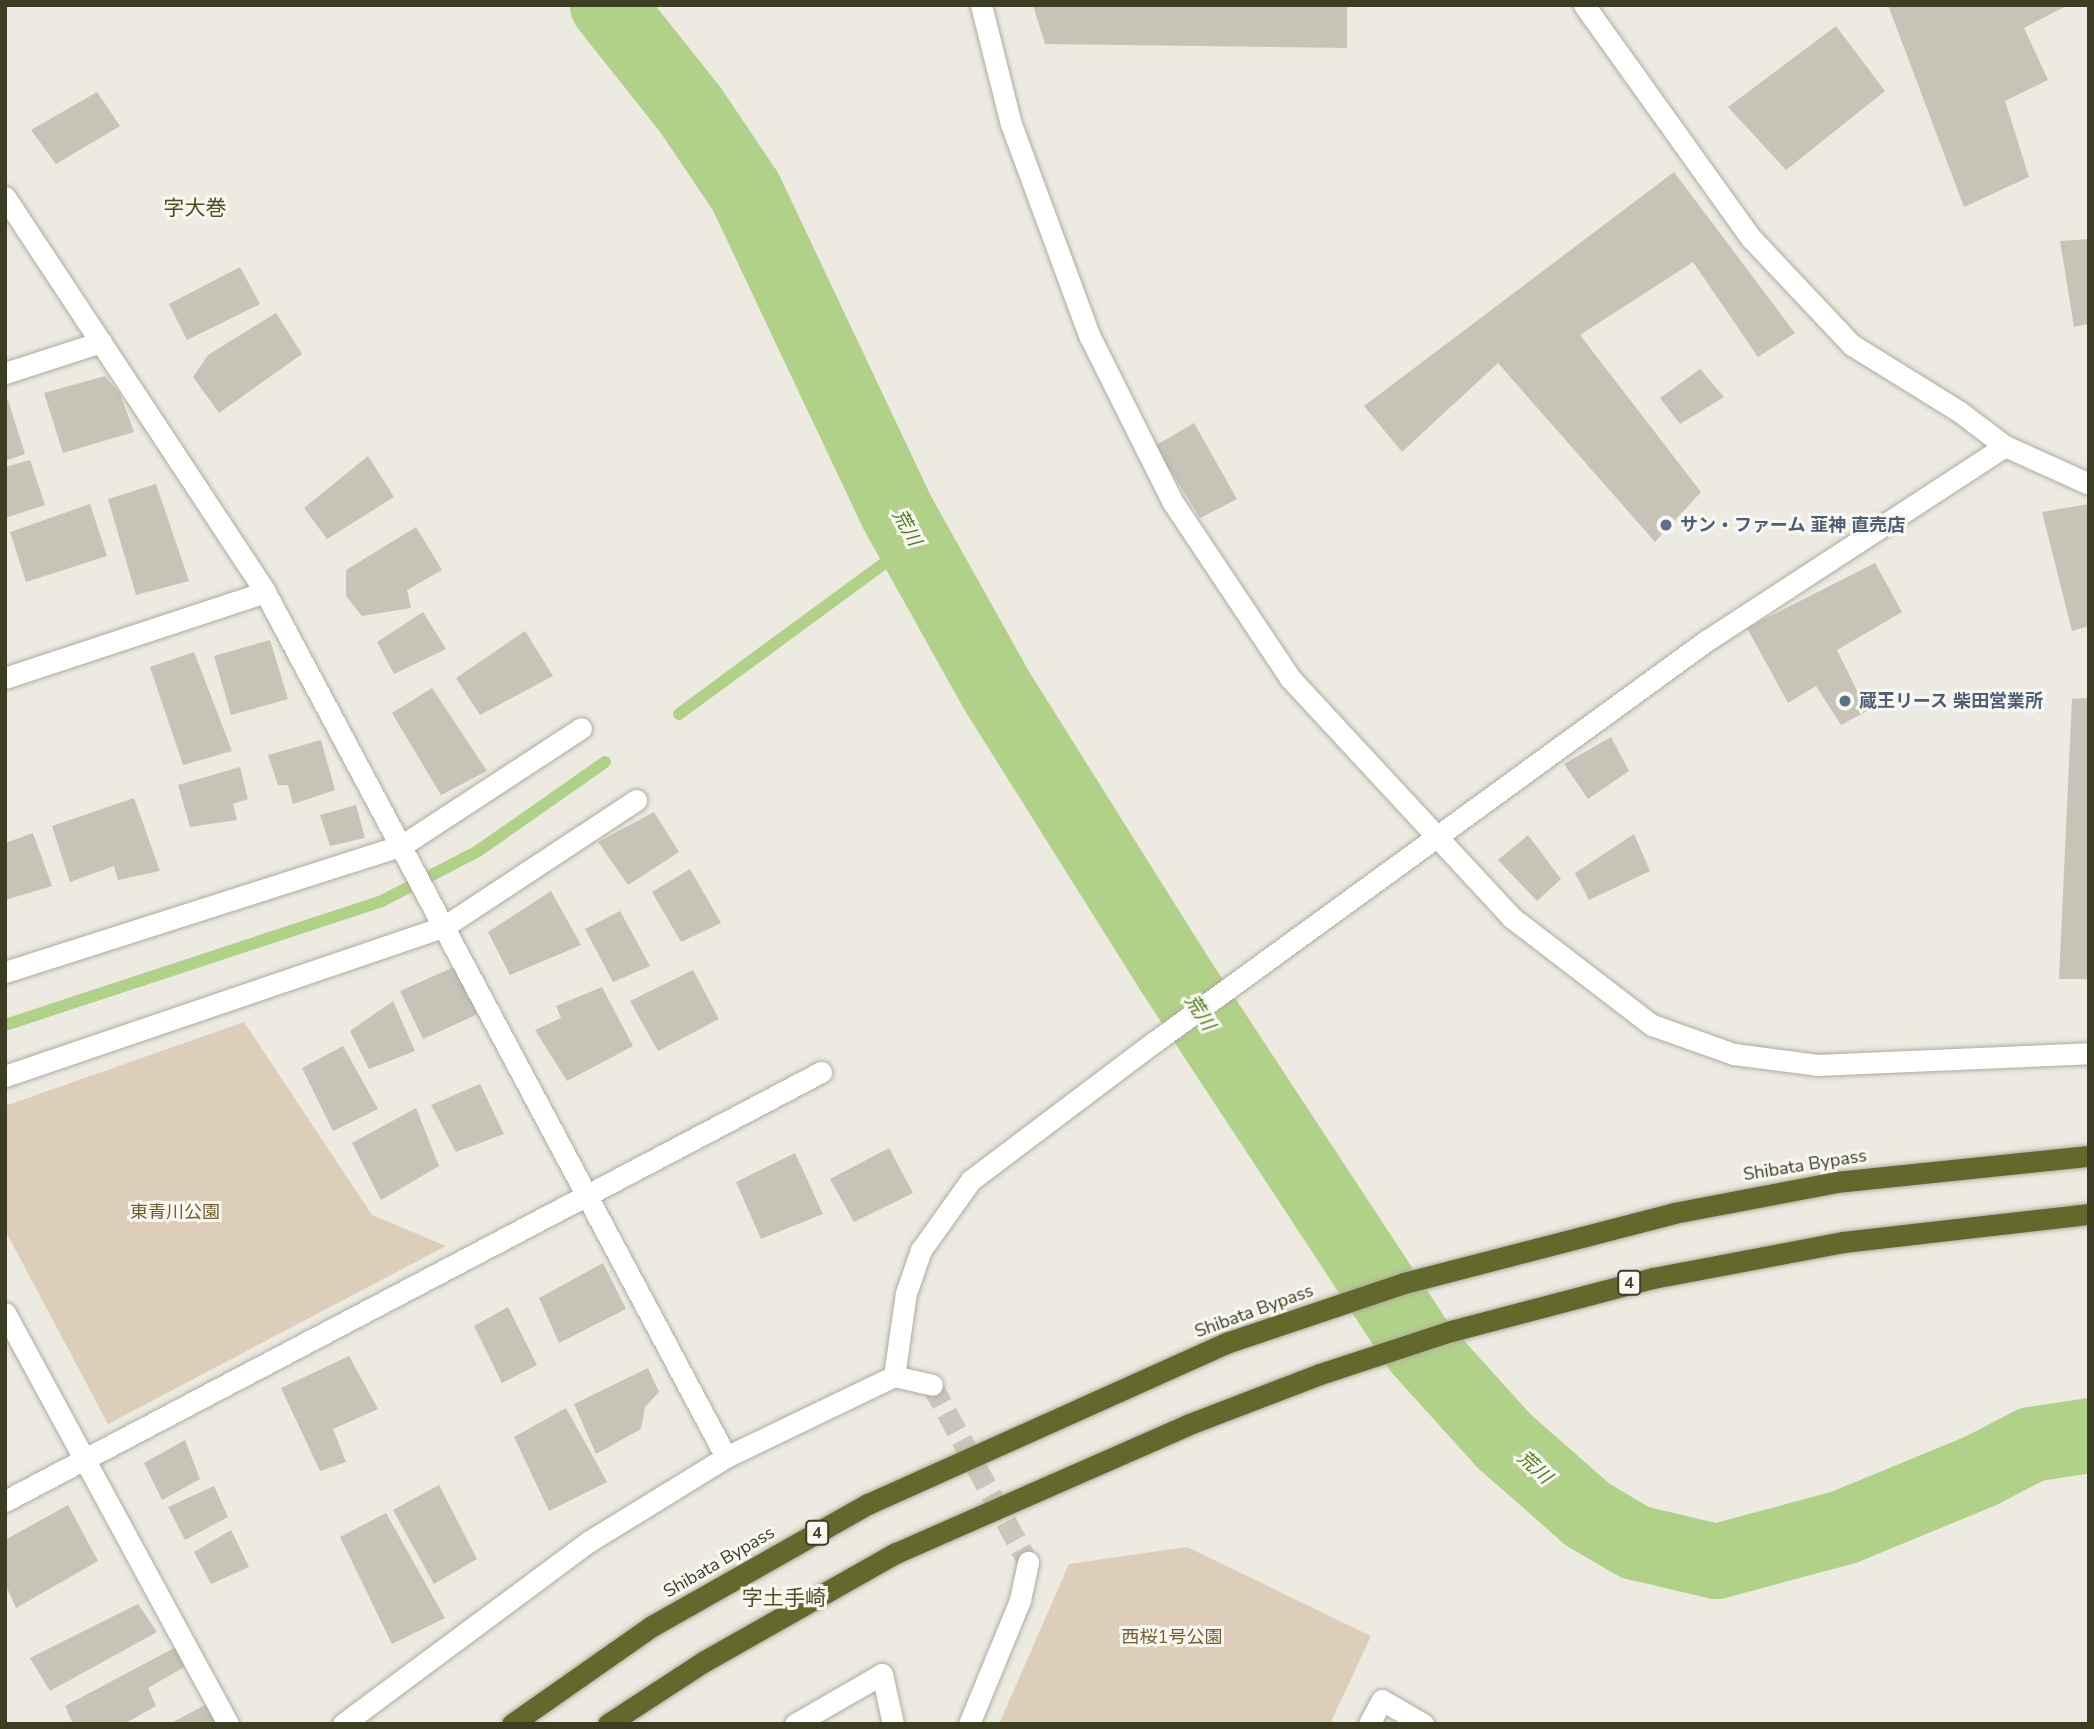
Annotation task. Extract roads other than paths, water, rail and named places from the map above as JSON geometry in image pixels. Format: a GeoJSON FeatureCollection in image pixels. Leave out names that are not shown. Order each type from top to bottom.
{"type":"FeatureCollection","features":[{"type":"Feature","properties":{"kind":"highway","name":"Shibata Bypass"},"geometry":{"type":"LineString","coordinates":[[512,1724],[652,1626],[868,1504],[1143,1378],[1226,1343],[1404,1283],[1584,1233],[1782,1191],[1997,1162],[2089,1156]]}},
{"type":"Feature","properties":{"kind":"highway","name":"4"},"geometry":{"type":"LineString","coordinates":[[608,1724],[703,1662],[896,1553],[1187,1425],[1451,1331],[1641,1280],[1856,1240],[2089,1214]]}},
{"type":"Feature","properties":{"kind":"street"},"geometry":{"type":"LineString","coordinates":[[981,5],[1012,124],[1090,337],[1172,501],[1290,678],[1511,917],[1608,994],[1652,1025],[1734,1054],[1817,1065],[2089,1053]]}},
{"type":"Feature","properties":{"kind":"street"},"geometry":{"type":"LineString","coordinates":[[1584,5],[1751,238],[1852,345],[1960,412],[2005,446],[2089,484]]}},
{"type":"Feature","properties":{"kind":"street"},"geometry":{"type":"LineString","coordinates":[[5,197],[265,592],[588,1192],[726,1457]]}},
{"type":"Feature","properties":{"kind":"street"},"geometry":{"type":"LineString","coordinates":[[5,373],[101,342]]}},
{"type":"Feature","properties":{"kind":"street"},"geometry":{"type":"LineString","coordinates":[[894,1376],[906,1293],[921,1250],[971,1180],[1153,1043],[1362,894],[1706,641],[2005,446]]}},
{"type":"Feature","properties":{"kind":"street"},"geometry":{"type":"LineString","coordinates":[[5,678],[265,592]]}},
{"type":"Feature","properties":{"kind":"street"},"geometry":{"type":"LineString","coordinates":[[5,972],[406,854],[581,728]]}},
{"type":"Feature","properties":{"kind":"street"},"geometry":{"type":"LineString","coordinates":[[5,1076],[441,919],[636,800]]}},
{"type":"Feature","properties":{"kind":"street"},"geometry":{"type":"LineString","coordinates":[[5,1502],[588,1192],[821,1072]]}},
{"type":"Feature","properties":{"kind":"street"},"geometry":{"type":"LineString","coordinates":[[5,1313],[228,1724]]}},
{"type":"Feature","properties":{"kind":"street"},"geometry":{"type":"LineString","coordinates":[[343,1724],[588,1542],[726,1457],[894,1376],[932,1385]]}},
{"type":"Feature","properties":{"kind":"street"},"geometry":{"type":"LineString","coordinates":[[969,1724],[1020,1600],[1028,1562]]}},
{"type":"Feature","properties":{"kind":"street"},"geometry":{"type":"LineString","coordinates":[[795,1724],[882,1674],[893,1724]]}},
{"type":"Feature","properties":{"kind":"street"},"geometry":{"type":"LineString","coordinates":[[1369,1724],[1382,1700],[1423,1724]]}},
{"type":"Feature","properties":{"kind":"waterway","name":"荒川"},"geometry":{"type":"LineString","coordinates":[[607,5],[689,108],[745,191],[895,509],[998,693],[1171,969],[1420,1348],[1504,1441],[1587,1514],[1635,1542],[1716,1561],[1843,1527],[1979,1471],[2031,1444],[2089,1435]]}},
{"type":"Feature","properties":{"kind":"waterway"},"geometry":{"type":"LineString","coordinates":[[679,714],[913,542]]}},
{"type":"Feature","properties":{"kind":"waterway"},"geometry":{"type":"LineString","coordinates":[[5,1025],[380,902],[478,851],[605,762]]}},
{"type":"Feature","properties":{"kind":"tunnel"},"geometry":{"type":"LineString","coordinates":[[932,1385],[1028,1562]]}},
{"type":"Feature","properties":{"kind":"place","name":"サン・ファーム 韮神 直売店"},"geometry":{"type":"Point","coordinates":[1666,525]}},
{"type":"Feature","properties":{"kind":"place","name":"蔵王リース 柴田営業所"},"geometry":{"type":"Point","coordinates":[1845,701]}},
{"type":"Feature","properties":{"kind":"district","name":"字大巻"},"geometry":{"type":"Point","coordinates":[195,208]}},
{"type":"Feature","properties":{"kind":"district","name":"字土手崎"},"geometry":{"type":"Point","coordinates":[784,1598]}},
{"type":"Feature","properties":{"kind":"park label","name":"東青川公園"},"geometry":{"type":"Point","coordinates":[175,1212]}},
{"type":"Feature","properties":{"kind":"park label","name":"西桜1号公園"},"geometry":{"type":"Point","coordinates":[1172,1637]}}]}
